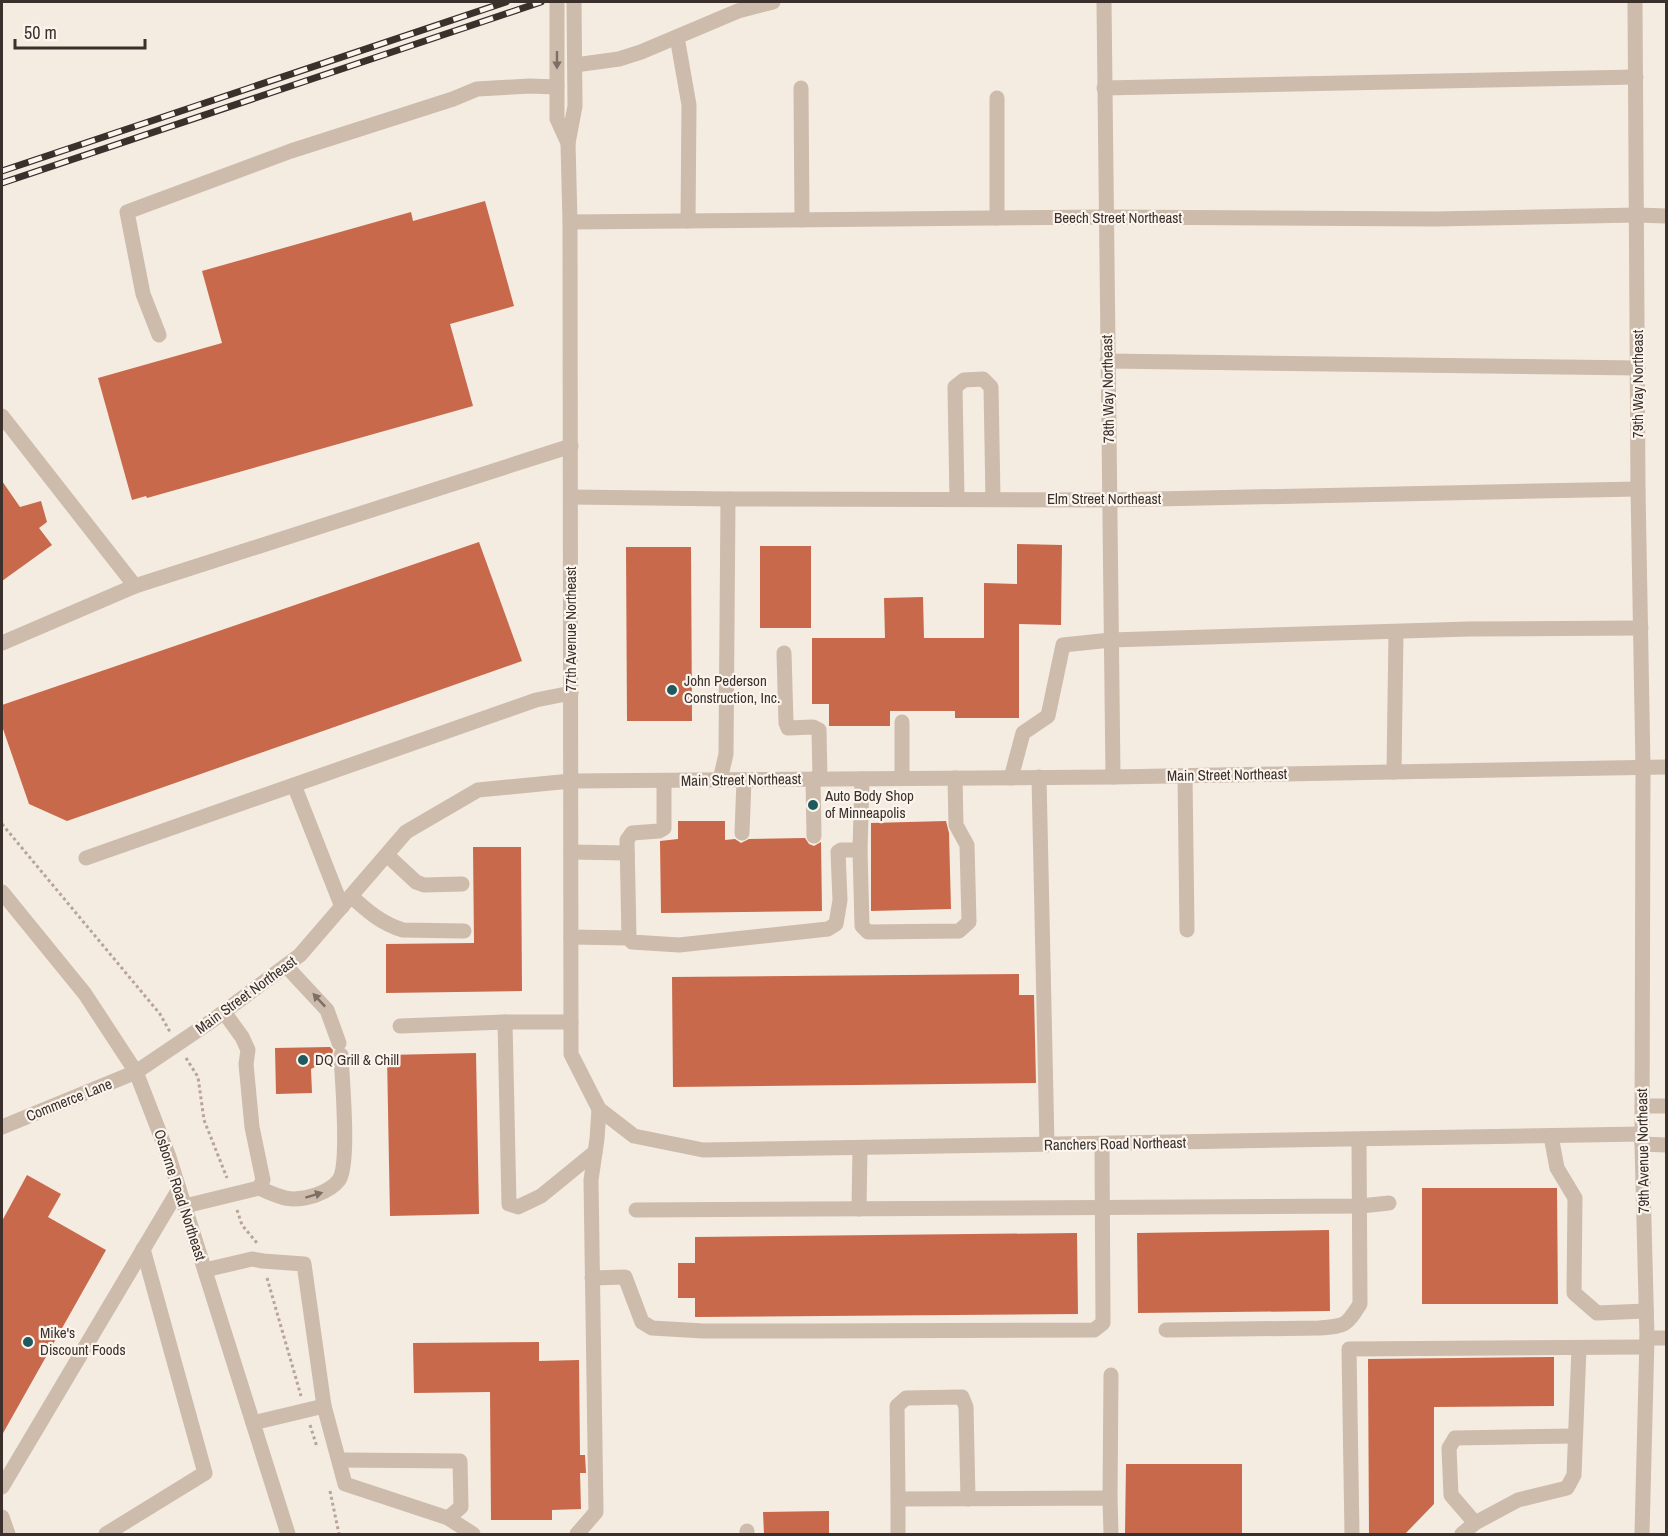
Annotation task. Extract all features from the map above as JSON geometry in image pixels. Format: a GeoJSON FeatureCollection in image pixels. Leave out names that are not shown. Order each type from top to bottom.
{"type":"FeatureCollection","features":[{"type":"Feature","properties":{"kind":"street","name":"77th Avenue Northeast"},"geometry":{"type":"LineString","coordinates":[[557,2],[557,119],[568,143]]}},
{"type":"Feature","properties":{"kind":"street","name":"77th Avenue Northeast"},"geometry":{"type":"LineString","coordinates":[[574,2],[575,106],[568,143],[571,1053],[599,1109]]}},
{"type":"Feature","properties":{"kind":"street"},"geometry":{"type":"LineString","coordinates":[[575,65],[619,59],[738,11],[773,2]]}},
{"type":"Feature","properties":{"kind":"street","name":"78th Way Northeast"},"geometry":{"type":"LineString","coordinates":[[1104,2],[1113,777]]}},
{"type":"Feature","properties":{"kind":"street","name":"79th Way Northeast"},"geometry":{"type":"LineString","coordinates":[[1635,2],[1638,489],[1643,767]]}},
{"type":"Feature","properties":{"kind":"street"},"geometry":{"type":"LineString","coordinates":[[677,37],[689,105],[688,221]]}},
{"type":"Feature","properties":{"kind":"street"},"geometry":{"type":"LineString","coordinates":[[1104,88],[1636,77]]}},
{"type":"Feature","properties":{"kind":"street"},"geometry":{"type":"LineString","coordinates":[[159,335],[143,294],[128,212],[291,151],[453,99],[477,89],[557,87]]}},
{"type":"Feature","properties":{"kind":"street"},"geometry":{"type":"LineString","coordinates":[[801,88],[802,220]]}},
{"type":"Feature","properties":{"kind":"street"},"geometry":{"type":"LineString","coordinates":[[997,98],[997,218]]}},
{"type":"Feature","properties":{"kind":"street","name":"Beech Street Northeast"},"geometry":{"type":"LineString","coordinates":[[570,222],[1106,217],[1435,219],[1666,216]]}},
{"type":"Feature","properties":{"kind":"street"},"geometry":{"type":"LineString","coordinates":[[1107,361],[1638,368]]}},
{"type":"Feature","properties":{"kind":"street"},"geometry":{"type":"LineString","coordinates":[[957,499],[956,387],[964,380],[983,379],[991,387],[993,499]]}},
{"type":"Feature","properties":{"kind":"street"},"geometry":{"type":"LineString","coordinates":[[2,416],[135,586]]}},
{"type":"Feature","properties":{"kind":"street"},"geometry":{"type":"LineString","coordinates":[[2,643],[135,586],[570,446]]}},
{"type":"Feature","properties":{"kind":"street","name":"Elm Street Northeast"},"geometry":{"type":"LineString","coordinates":[[570,497],[1109,500],[1638,489]]}},
{"type":"Feature","properties":{"kind":"street"},"geometry":{"type":"LineString","coordinates":[[720,780],[726,754],[728,499]]}},
{"type":"Feature","properties":{"kind":"street"},"geometry":{"type":"LineString","coordinates":[[1011,778],[1023,733],[1048,716],[1063,645],[1111,640],[1469,629],[1641,628]]}},
{"type":"Feature","properties":{"kind":"street"},"geometry":{"type":"LineString","coordinates":[[1394,772],[1396,632]]}},
{"type":"Feature","properties":{"kind":"street"},"geometry":{"type":"LineString","coordinates":[[784,653],[788,728],[813,727],[819,730],[814,836]]}},
{"type":"Feature","properties":{"kind":"street"},"geometry":{"type":"LineString","coordinates":[[86,858],[536,699],[571,693]]}},
{"type":"Feature","properties":{"kind":"street"},"geometry":{"type":"LineString","coordinates":[[902,722],[902,778]]}},
{"type":"Feature","properties":{"kind":"street","name":"79th Avenue Northeast"},"geometry":{"type":"LineString","coordinates":[[1642,1534],[1647,1343],[1642,1139],[1643,767]]}},
{"type":"Feature","properties":{"kind":"street","name":"Main Street Northeast"},"geometry":{"type":"LineString","coordinates":[[136,1072],[178,1045],[300,955],[406,832],[478,790],[571,781],[1113,777],[1666,767]]}},
{"type":"Feature","properties":{"kind":"street"},"geometry":{"type":"LineString","coordinates":[[1185,776],[1187,930]]}},
{"type":"Feature","properties":{"kind":"street"},"geometry":{"type":"LineString","coordinates":[[1039,777],[1047,1145]]}},
{"type":"Feature","properties":{"kind":"street"},"geometry":{"type":"LineString","coordinates":[[862,779],[860,850],[862,926],[868,932],[959,931],[969,922],[967,845],[956,825],[955,778]]}},
{"type":"Feature","properties":{"kind":"street"},"geometry":{"type":"LineString","coordinates":[[742,833],[744,780]]}},
{"type":"Feature","properties":{"kind":"street"},"geometry":{"type":"LineString","coordinates":[[628,938],[627,840],[632,833],[659,831],[664,828],[664,781]]}},
{"type":"Feature","properties":{"kind":"street"},"geometry":{"type":"LineString","coordinates":[[294,785],[346,902],[402,930],[464,931]]}},
{"type":"Feature","properties":{"kind":"street"},"geometry":{"type":"LineString","coordinates":[[571,937],[628,938],[632,942],[679,945],[828,929],[836,924],[840,900],[838,852],[860,850]]}},
{"type":"Feature","properties":{"kind":"street"},"geometry":{"type":"LineString","coordinates":[[571,852],[627,853]]}},
{"type":"Feature","properties":{"kind":"street"},"geometry":{"type":"LineString","coordinates":[[387,855],[416,882],[423,885],[462,884]]}},
{"type":"Feature","properties":{"kind":"street","name":"Osborne Road Northeast"},"geometry":{"type":"LineString","coordinates":[[2,892],[86,994],[136,1072],[169,1156],[288,1534]]}},
{"type":"Feature","properties":{"kind":"street"},"geometry":{"type":"LineString","coordinates":[[185,1206],[259,1188],[281,1198],[306,1198],[324,1192],[339,1179],[345,1157],[340,1049],[327,1010],[286,966]]}},
{"type":"Feature","properties":{"kind":"street"},"geometry":{"type":"LineString","coordinates":[[224,1012],[242,1037],[248,1050],[246,1064],[252,1127],[263,1180],[259,1188]]}},
{"type":"Feature","properties":{"kind":"street"},"geometry":{"type":"LineString","coordinates":[[505,1022],[509,1204],[518,1207],[541,1196],[595,1152]]}},
{"type":"Feature","properties":{"kind":"street"},"geometry":{"type":"LineString","coordinates":[[400,1026],[571,1022]]}},
{"type":"Feature","properties":{"kind":"street","name":"Commerce Lane"},"geometry":{"type":"LineString","coordinates":[[2,1127],[136,1072]]}},
{"type":"Feature","properties":{"kind":"street"},"geometry":{"type":"LineString","coordinates":[[1642,1106],[1666,1106]]}},
{"type":"Feature","properties":{"kind":"street"},"geometry":{"type":"LineString","coordinates":[[577,1534],[596,1512],[591,1180],[599,1109]]}},
{"type":"Feature","properties":{"kind":"street","name":"Ranchers Road Northeast"},"geometry":{"type":"LineString","coordinates":[[599,1109],[634,1136],[703,1150],[1551,1136],[1642,1139],[1666,1145]]}},
{"type":"Feature","properties":{"kind":"street"},"geometry":{"type":"LineString","coordinates":[[1551,1136],[1557,1167],[1575,1198],[1574,1293],[1598,1313],[1646,1311]]}},
{"type":"Feature","properties":{"kind":"street"},"geometry":{"type":"LineString","coordinates":[[1166,1330],[1341,1327],[1351,1318],[1360,1304],[1359,1140]]}},
{"type":"Feature","properties":{"kind":"street"},"geometry":{"type":"LineString","coordinates":[[592,1278],[625,1277],[642,1322],[652,1328],[703,1331],[1094,1330],[1103,1323],[1102,1144]]}},
{"type":"Feature","properties":{"kind":"street"},"geometry":{"type":"LineString","coordinates":[[859,1209],[860,1148]]}},
{"type":"Feature","properties":{"kind":"street"},"geometry":{"type":"LineString","coordinates":[[2,1487],[179,1189]]}},
{"type":"Feature","properties":{"kind":"street"},"geometry":{"type":"LineString","coordinates":[[636,1210],[1361,1206],[1389,1203]]}},
{"type":"Feature","properties":{"kind":"street"},"geometry":{"type":"LineString","coordinates":[[106,1534],[205,1473],[143,1249]]}},
{"type":"Feature","properties":{"kind":"street"},"geometry":{"type":"LineString","coordinates":[[205,1270],[252,1259],[262,1262],[304,1264],[324,1406],[345,1484],[448,1518],[473,1534]]}},
{"type":"Feature","properties":{"kind":"street"},"geometry":{"type":"LineString","coordinates":[[1352,1534],[1349,1349],[1579,1348],[1647,1343],[1666,1338]]}},
{"type":"Feature","properties":{"kind":"street"},"geometry":{"type":"LineString","coordinates":[[1462,1534],[1475,1523],[1518,1500],[1567,1488],[1574,1475],[1579,1348]]}},
{"type":"Feature","properties":{"kind":"street"},"geometry":{"type":"LineString","coordinates":[[1110,1534],[1111,1375]]}},
{"type":"Feature","properties":{"kind":"street"},"geometry":{"type":"LineString","coordinates":[[898,1534],[897,1406],[906,1398],[962,1397],[966,1407],[968,1499]]}},
{"type":"Feature","properties":{"kind":"street"},"geometry":{"type":"LineString","coordinates":[[253,1423],[324,1406]]}},
{"type":"Feature","properties":{"kind":"street"},"geometry":{"type":"LineString","coordinates":[[1475,1523],[1451,1495],[1449,1448],[1455,1438],[1574,1436]]}},
{"type":"Feature","properties":{"kind":"street"},"geometry":{"type":"LineString","coordinates":[[339,1460],[460,1461],[460,1507],[448,1518]]}},
{"type":"Feature","properties":{"kind":"street"},"geometry":{"type":"LineString","coordinates":[[898,1499],[1110,1498]]}},
{"type":"Feature","properties":{"kind":"street"},"geometry":{"type":"LineString","coordinates":[[2,1517],[8,1534]]}},
{"type":"Feature","properties":{"kind":"path"},"geometry":{"type":"LineString","coordinates":[[2,824],[160,1014],[198,1077],[204,1120],[224,1168],[242,1225],[257,1244],[319,1455]]}},
{"type":"Feature","properties":{"kind":"path"},"geometry":{"type":"LineString","coordinates":[[329,1488],[339,1534]]}},
{"type":"Feature","properties":{"kind":"building"},"geometry":{"type":"Polygon","coordinates":[[[485,201],[514,306],[450,324],[473,406],[147,498],[146,496],[132,500],[98,378],[222,343],[202,271],[411,212],[413,221],[485,201]]]}},
{"type":"Feature","properties":{"kind":"building"},"geometry":{"type":"Polygon","coordinates":[[[2,481],[20,507],[41,501],[47,522],[39,528],[52,545],[2,581],[2,481]]]}},
{"type":"Feature","properties":{"kind":"building"},"geometry":{"type":"Polygon","coordinates":[[[479,542],[522,661],[67,821],[29,804],[2,726],[2,705],[479,542]]]}},
{"type":"Feature","properties":{"kind":"building"},"geometry":{"type":"Polygon","coordinates":[[[1017,544],[1062,545],[1061,625],[1019,624],[1019,718],[955,718],[955,711],[890,711],[890,726],[829,726],[829,704],[812,704],[812,638],[885,638],[884,598],[923,597],[924,638],[984,638],[984,583],[1017,584],[1017,544]]]}},
{"type":"Feature","properties":{"kind":"building"},"geometry":{"type":"Polygon","coordinates":[[[760,546],[811,546],[811,628],[760,628],[760,546]]]}},
{"type":"Feature","properties":{"kind":"building"},"geometry":{"type":"Polygon","coordinates":[[[626,547],[691,547],[692,721],[627,721],[626,547]]]}},
{"type":"Feature","properties":{"kind":"building"},"geometry":{"type":"Polygon","coordinates":[[[678,821],[725,821],[725,840],[735,839],[741,843],[749,839],[805,838],[809,844],[814,846],[821,842],[822,911],[661,913],[660,841],[678,839],[678,821]]]}},
{"type":"Feature","properties":{"kind":"building"},"geometry":{"type":"Polygon","coordinates":[[[946,821],[949,833],[951,909],[871,911],[871,823],[946,821]]]}},
{"type":"Feature","properties":{"kind":"building"},"geometry":{"type":"Polygon","coordinates":[[[473,847],[521,847],[522,991],[386,993],[386,944],[474,943],[473,847]]]}},
{"type":"Feature","properties":{"kind":"building"},"geometry":{"type":"Polygon","coordinates":[[[1019,974],[1019,995],[1034,995],[1036,1083],[673,1087],[672,977],[1019,974]]]}},
{"type":"Feature","properties":{"kind":"building","name":"DQ Grill & Chill"},"geometry":{"type":"Polygon","coordinates":[[[330,1047],[333,1050],[331,1059],[311,1069],[312,1093],[276,1094],[275,1048],[330,1047]]]}},
{"type":"Feature","properties":{"kind":"building"},"geometry":{"type":"Polygon","coordinates":[[[476,1053],[479,1214],[390,1216],[387,1055],[476,1053]]]}},
{"type":"Feature","properties":{"kind":"building","name":"Mike's Discount Foods"},"geometry":{"type":"Polygon","coordinates":[[[27,1175],[61,1194],[48,1217],[106,1250],[2,1435],[2,1221],[27,1175]]]}},
{"type":"Feature","properties":{"kind":"building"},"geometry":{"type":"Polygon","coordinates":[[[1422,1188],[1557,1188],[1558,1304],[1422,1304],[1422,1188]]]}},
{"type":"Feature","properties":{"kind":"building"},"geometry":{"type":"Polygon","coordinates":[[[1329,1230],[1330,1311],[1138,1313],[1137,1233],[1329,1230]]]}},
{"type":"Feature","properties":{"kind":"building"},"geometry":{"type":"Polygon","coordinates":[[[1077,1233],[1078,1314],[695,1317],[695,1298],[678,1298],[678,1263],[695,1263],[695,1237],[1077,1233]]]}},
{"type":"Feature","properties":{"kind":"building"},"geometry":{"type":"Polygon","coordinates":[[[539,1342],[539,1361],[579,1360],[580,1455],[585,1455],[586,1473],[580,1473],[581,1509],[552,1510],[552,1520],[491,1520],[490,1392],[414,1393],[413,1343],[539,1342]]]}},
{"type":"Feature","properties":{"kind":"building"},"geometry":{"type":"Polygon","coordinates":[[[1554,1357],[1554,1406],[1434,1407],[1434,1504],[1405,1534],[1369,1534],[1368,1359],[1554,1357]]]}},
{"type":"Feature","properties":{"kind":"building"},"geometry":{"type":"Polygon","coordinates":[[[1126,1464],[1242,1464],[1242,1534],[1125,1534],[1126,1464]]]}},
{"type":"Feature","properties":{"kind":"building"},"geometry":{"type":"Polygon","coordinates":[[[829,1511],[829,1534],[764,1534],[763,1512],[829,1511]]]}},
{"type":"Feature","properties":{"kind":"railway"},"geometry":{"type":"LineString","coordinates":[[2,171],[506,2]]}},
{"type":"Feature","properties":{"kind":"railway"},"geometry":{"type":"LineString","coordinates":[[2,183],[541,2]]}},
{"type":"Feature","properties":{"kind":"place","name":"John Pederson Construction, Inc."},"geometry":{"type":"Point","coordinates":[672,690]}},
{"type":"Feature","properties":{"kind":"place","name":"Auto Body Shop of Minneapolis"},"geometry":{"type":"Point","coordinates":[813,805]}},
{"type":"Feature","properties":{"kind":"place","name":"DQ Grill & Chill"},"geometry":{"type":"Point","coordinates":[303,1060]}},
{"type":"Feature","properties":{"kind":"place","name":"Mike's Discount Foods"},"geometry":{"type":"Point","coordinates":[28,1342]}}]}
